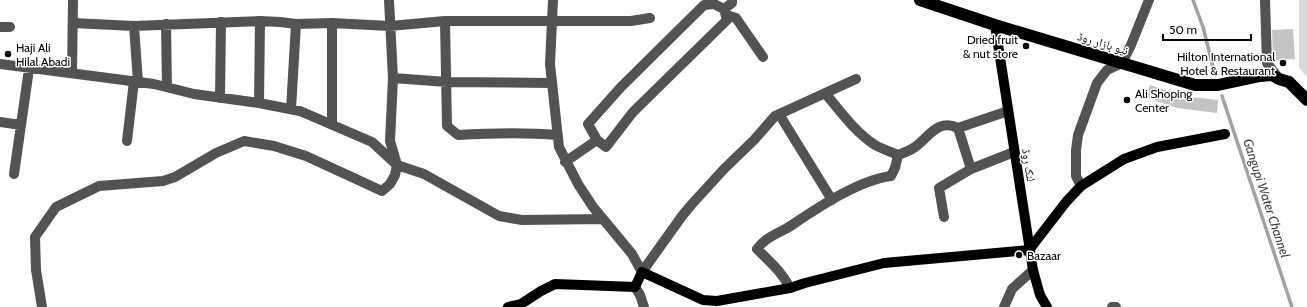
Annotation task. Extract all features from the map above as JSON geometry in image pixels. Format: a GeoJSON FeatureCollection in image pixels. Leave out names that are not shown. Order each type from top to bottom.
{"type":"FeatureCollection","features":[{"type":"Feature","properties":{"kind":"highway","name":"نیو بازار روڈ"},"geometry":{"type":"LineString","coordinates":[[920,0],[995,25],[1195,85],[1218,85],[1272,74],[1279,79],[1290,82],[1307,100]]}},
{"type":"Feature","properties":{"kind":"main road","name":"لنک روڈ"},"geometry":{"type":"LineString","coordinates":[[995,25],[1029,250],[1040,295],[1047,307]]}},
{"type":"Feature","properties":{"kind":"main road"},"geometry":{"type":"LineString","coordinates":[[508,307],[521,304],[555,284],[635,288],[642,272],[703,300],[717,302],[790,288],[884,263],[1029,250],[1066,202],[1081,186],[1124,160],[1157,147],[1225,134]]}},
{"type":"Feature","properties":{"kind":"street"},"geometry":{"type":"LineString","coordinates":[[72,73],[73,0]]}},
{"type":"Feature","properties":{"kind":"street"},"geometry":{"type":"LineString","coordinates":[[42,307],[36,270],[35,237],[56,207],[99,186],[163,181],[191,169],[216,153],[244,141],[274,146],[306,156],[382,191],[390,184],[395,175],[397,165],[390,141],[393,78],[389,0]]}},
{"type":"Feature","properties":{"kind":"street"},"geometry":{"type":"LineString","coordinates":[[553,0],[550,64],[559,148],[578,184],[602,219],[632,254],[642,272],[692,204],[775,116],[856,79]]}},
{"type":"Feature","properties":{"kind":"street"},"geometry":{"type":"LineString","coordinates":[[724,9],[732,3],[732,0]]}},
{"type":"Feature","properties":{"kind":"street"},"geometry":{"type":"LineString","coordinates":[[1081,186],[1076,176],[1076,150],[1078,135],[1097,83],[1106,70],[1122,63],[1149,0]]}},
{"type":"Feature","properties":{"kind":"street"},"geometry":{"type":"LineString","coordinates":[[1265,0],[1267,64],[1279,79]]}},
{"type":"Feature","properties":{"kind":"street"},"geometry":{"type":"LineString","coordinates":[[727,20],[724,9],[714,4],[704,5],[622,87],[588,124],[597,140],[606,147],[633,112],[727,20],[730,16],[736,18],[763,57]]}},
{"type":"Feature","properties":{"kind":"street"},"geometry":{"type":"LineString","coordinates":[[73,23],[134,26],[260,21],[296,24],[332,23],[390,26],[445,21],[631,21],[650,18]]}},
{"type":"Feature","properties":{"kind":"street"},"geometry":{"type":"LineString","coordinates":[[259,103],[260,21]]}},
{"type":"Feature","properties":{"kind":"street"},"geometry":{"type":"LineString","coordinates":[[445,21],[447,126],[458,135],[494,132],[528,132],[557,135]]}},
{"type":"Feature","properties":{"kind":"street"},"geometry":{"type":"LineString","coordinates":[[220,98],[221,22]]}},
{"type":"Feature","properties":{"kind":"street"},"geometry":{"type":"LineString","coordinates":[[332,23],[332,124]]}},
{"type":"Feature","properties":{"kind":"street"},"geometry":{"type":"LineString","coordinates":[[166,24],[167,87]]}},
{"type":"Feature","properties":{"kind":"street"},"geometry":{"type":"LineString","coordinates":[[291,109],[296,24]]}},
{"type":"Feature","properties":{"kind":"street"},"geometry":{"type":"LineString","coordinates":[[127,142],[136,82],[134,26]]}},
{"type":"Feature","properties":{"kind":"street"},"geometry":{"type":"LineString","coordinates":[[0,64],[136,82],[167,87],[194,94],[259,103],[300,111],[372,142],[397,165],[424,174],[499,216],[522,220],[602,219]]}},
{"type":"Feature","properties":{"kind":"street"},"geometry":{"type":"LineString","coordinates":[[14,174],[30,69]]}},
{"type":"Feature","properties":{"kind":"street"},"geometry":{"type":"LineString","coordinates":[[393,78],[447,82],[552,83]]}},
{"type":"Feature","properties":{"kind":"street"},"geometry":{"type":"LineString","coordinates":[[825,93],[856,129],[875,145],[898,155],[915,147],[936,129],[953,125],[958,128],[971,169]]}},
{"type":"Feature","properties":{"kind":"street"},"geometry":{"type":"LineString","coordinates":[[958,128],[1008,111]]}},
{"type":"Feature","properties":{"kind":"street"},"geometry":{"type":"LineString","coordinates":[[779,114],[832,200]]}},
{"type":"Feature","properties":{"kind":"street"},"geometry":{"type":"LineString","coordinates":[[0,122],[22,125]]}},
{"type":"Feature","properties":{"kind":"street"},"geometry":{"type":"LineString","coordinates":[[566,162],[597,140]]}},
{"type":"Feature","properties":{"kind":"street"},"geometry":{"type":"LineString","coordinates":[[944,217],[939,188],[971,169],[1014,152]]}},
{"type":"Feature","properties":{"kind":"street"},"geometry":{"type":"LineString","coordinates":[[790,288],[786,278],[776,266],[757,249],[760,245],[770,236],[791,226],[832,200],[880,177],[891,176],[895,168],[898,155]]}},
{"type":"Feature","properties":{"kind":"street"},"geometry":{"type":"LineString","coordinates":[[1004,307],[1012,289],[1033,270]]}},
{"type":"Feature","properties":{"kind":"street"},"geometry":{"type":"LineString","coordinates":[[635,288],[640,295],[644,307]]}},
{"type":"Feature","properties":{"kind":"shaded area"},"geometry":{"type":"Polygon","coordinates":[[[1299,0],[1307,0],[1307,77],[1299,68],[1299,0]]]}},
{"type":"Feature","properties":{"kind":"building"},"geometry":{"type":"Polygon","coordinates":[[[1293,29],[1295,59],[1273,60],[1272,30],[1293,29]]]}},
{"type":"Feature","properties":{"kind":"building"},"geometry":{"type":"Polygon","coordinates":[[[1150,85],[1182,96],[1218,100],[1217,113],[1177,108],[1145,97],[1150,85]]]}},
{"type":"Feature","properties":{"kind":"waterway","name":"Gangupi Water Channel"},"geometry":{"type":"LineString","coordinates":[[1193,0],[1203,27],[1215,75]]}},
{"type":"Feature","properties":{"kind":"waterway","name":"Gangupi Water Channel"},"geometry":{"type":"LineString","coordinates":[[1222,96],[1292,307]]}},
{"type":"Feature","properties":{"kind":"place","name":"Dried fruit & nut store"},"geometry":{"type":"Point","coordinates":[1026,46]}},
{"type":"Feature","properties":{"kind":"place","name":"Haji Ali Hilal Abadi"},"geometry":{"type":"Point","coordinates":[8,54]}},
{"type":"Feature","properties":{"kind":"place","name":"Hilton International Hotel & Restaurant"},"geometry":{"type":"Point","coordinates":[1283,63]}},
{"type":"Feature","properties":{"kind":"place","name":"Ali Shoping Center"},"geometry":{"type":"Point","coordinates":[1127,100]}},
{"type":"Feature","properties":{"kind":"place","name":"Bazaar"},"geometry":{"type":"Point","coordinates":[1019,255]}}]}
